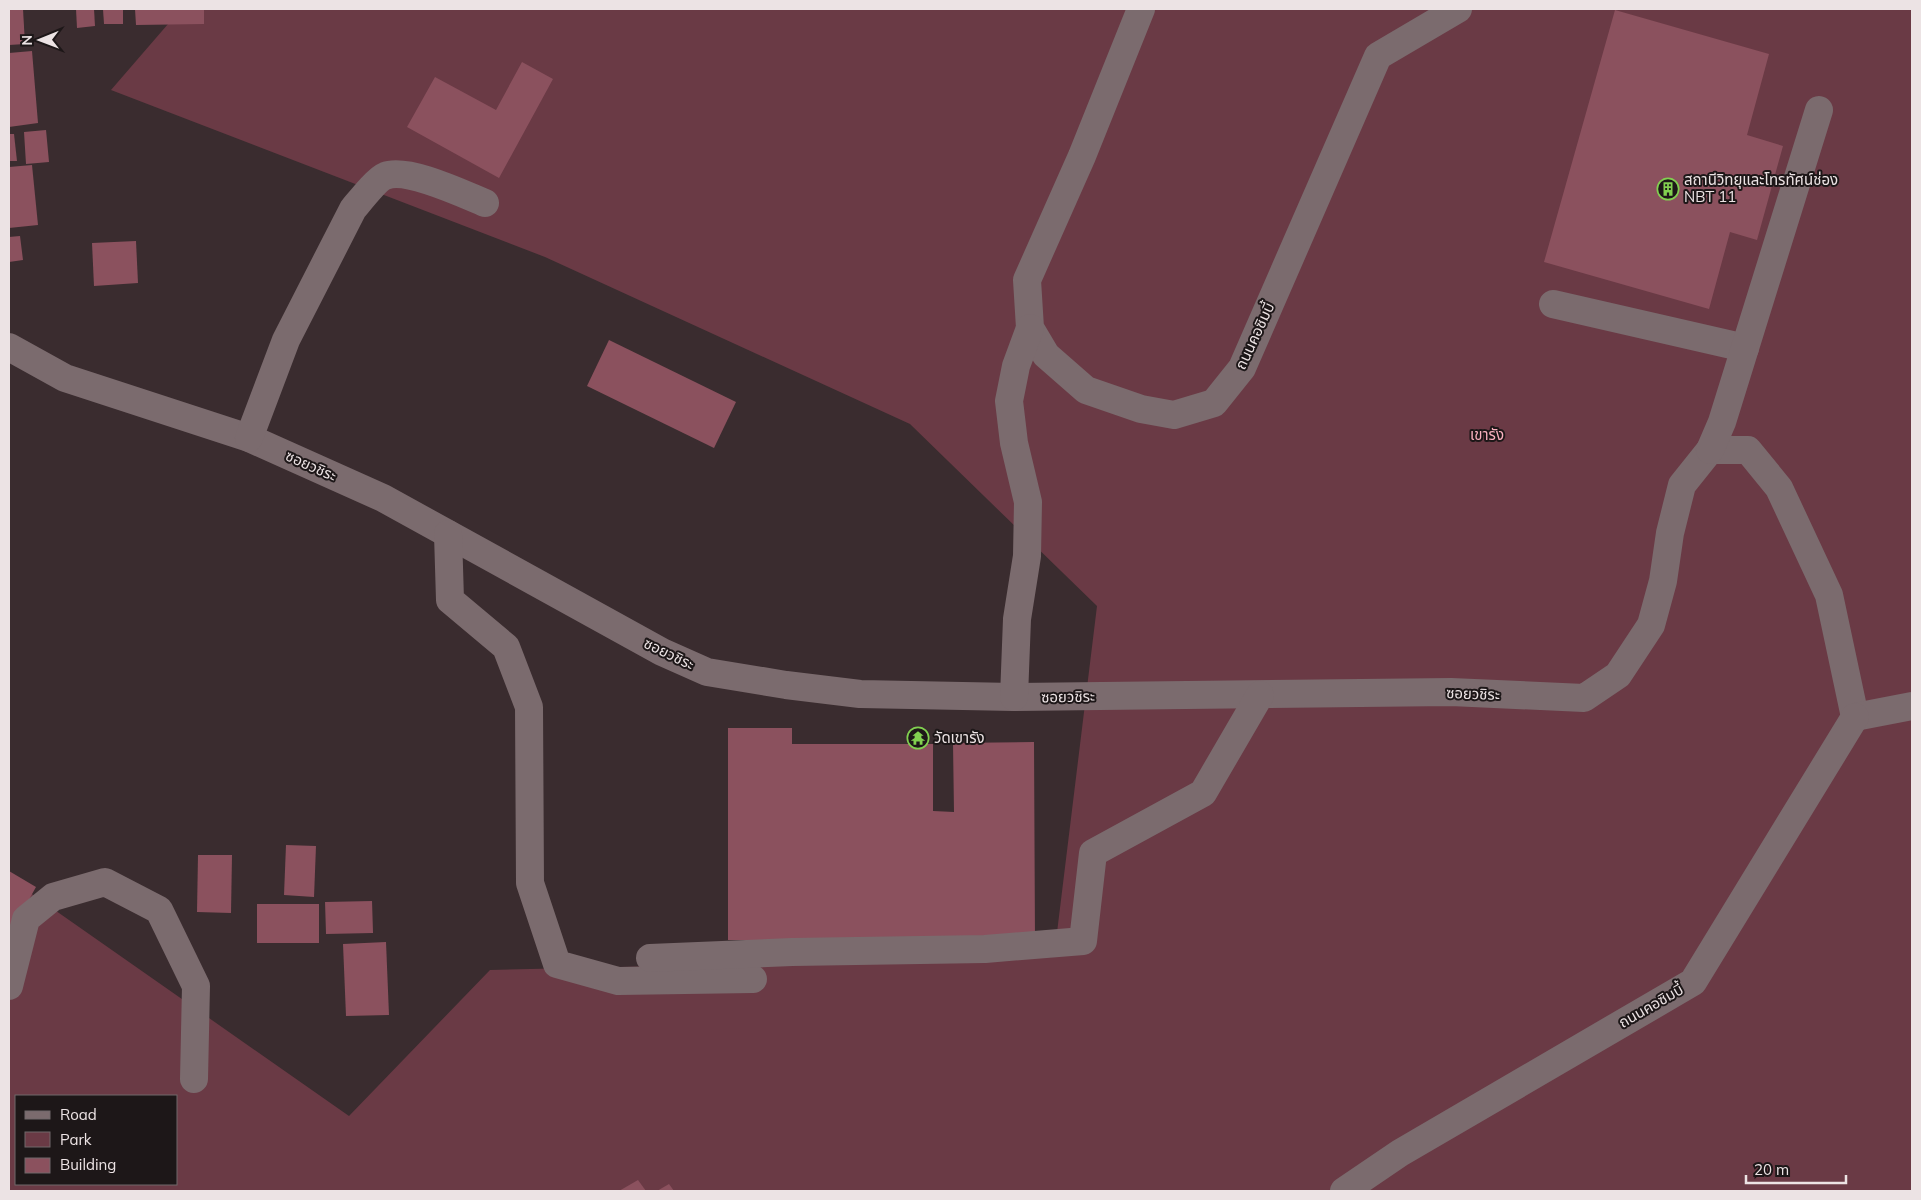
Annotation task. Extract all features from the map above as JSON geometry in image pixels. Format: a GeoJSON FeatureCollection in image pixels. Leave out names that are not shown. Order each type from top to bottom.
{"type":"FeatureCollection","features":[{"type":"Feature","properties":{"kind":"street","name":"ถนนคอซิมบี้"},"geometry":{"type":"LineString","coordinates":[[1141,9],[1082,156],[1027,280],[1030,328],[1046,355],[1086,390],[1141,409],[1174,415],[1214,403],[1242,368],[1378,56],[1458,9]]}},
{"type":"Feature","properties":{"kind":"street","name":"ซอยวชิระ"},"geometry":{"type":"LineString","coordinates":[[9,347],[65,378],[249,438],[383,498],[662,652],[707,672],[786,685],[860,694],[1014,697],[1451,692],[1584,698],[1618,675],[1651,625],[1663,581],[1670,533],[1682,485],[1710,450],[1722,422],[1819,110]]}},
{"type":"Feature","properties":{"kind":"street"},"geometry":{"type":"LineString","coordinates":[[249,438],[286,340],[353,210],[366,194],[385,176],[410,174],[485,203]]}},
{"type":"Feature","properties":{"kind":"street"},"geometry":{"type":"LineString","coordinates":[[1553,304],[1745,348]]}},
{"type":"Feature","properties":{"kind":"street"},"geometry":{"type":"LineString","coordinates":[[1014,697],[1017,619],[1027,556],[1028,502],[1014,444],[1010,400],[1016,366],[1030,328]]}},
{"type":"Feature","properties":{"kind":"street"},"geometry":{"type":"LineString","coordinates":[[1710,450],[1748,450],[1779,488],[1829,595],[1855,717],[1912,706]]}},
{"type":"Feature","properties":{"kind":"street"},"geometry":{"type":"LineString","coordinates":[[448,534],[450,600],[506,647],[530,707],[530,884],[557,964],[618,981],[753,980]]}},
{"type":"Feature","properties":{"kind":"street"},"geometry":{"type":"LineString","coordinates":[[650,958],[792,952],[985,950],[1083,941],[1093,853],[1203,793],[1260,695]]}},
{"type":"Feature","properties":{"kind":"street","name":"ถนนคอซิมบี้"},"geometry":{"type":"LineString","coordinates":[[1344,1191],[1400,1153],[1693,982],[1855,717]]}},
{"type":"Feature","properties":{"kind":"street"},"geometry":{"type":"LineString","coordinates":[[9,986],[26,919],[54,897],[105,882],[159,910],[196,986],[194,1079]]}},
{"type":"Feature","properties":{"kind":"green space","name":"เขารัง"},"geometry":{"type":"Polygon","coordinates":[[[181,9],[1912,9],[1912,1191],[9,1191],[9,878],[349,1116],[490,970],[1054,957],[1097,606],[910,424],[545,257],[111,90],[181,9]]]}},
{"type":"Feature","properties":{"kind":"building"},"geometry":{"type":"Polygon","coordinates":[[[9,9],[23,9],[25,44],[9,45],[9,9]]]}},
{"type":"Feature","properties":{"kind":"building"},"geometry":{"type":"Polygon","coordinates":[[[76,9],[94,9],[95,26],[77,28],[76,9]]]}},
{"type":"Feature","properties":{"kind":"building"},"geometry":{"type":"Polygon","coordinates":[[[103,9],[123,9],[123,24],[104,24],[103,9]]]}},
{"type":"Feature","properties":{"kind":"building"},"geometry":{"type":"Polygon","coordinates":[[[135,9],[204,9],[204,24],[136,25],[135,9]]]}},
{"type":"Feature","properties":{"kind":"building","name":"สถานีวิทยุและโทรทัศน์ช่อง NBT 11"},"geometry":{"type":"Polygon","coordinates":[[[1615,10],[1769,54],[1747,135],[1783,146],[1757,240],[1730,232],[1709,309],[1544,262],[1615,10]]]}},
{"type":"Feature","properties":{"kind":"building"},"geometry":{"type":"Polygon","coordinates":[[[32,51],[38,123],[9,127],[9,53],[32,51]]]}},
{"type":"Feature","properties":{"kind":"building"},"geometry":{"type":"Polygon","coordinates":[[[522,62],[553,79],[499,178],[407,127],[435,77],[496,110],[522,62]]]}},
{"type":"Feature","properties":{"kind":"building"},"geometry":{"type":"Polygon","coordinates":[[[46,130],[49,162],[26,164],[24,132],[46,130]]]}},
{"type":"Feature","properties":{"kind":"building"},"geometry":{"type":"Polygon","coordinates":[[[9,134],[14,134],[17,161],[9,161],[9,134]]]}},
{"type":"Feature","properties":{"kind":"building"},"geometry":{"type":"Polygon","coordinates":[[[32,165],[38,225],[9,228],[9,167],[32,165]]]}},
{"type":"Feature","properties":{"kind":"building"},"geometry":{"type":"Polygon","coordinates":[[[20,236],[23,260],[9,262],[9,237],[20,236]]]}},
{"type":"Feature","properties":{"kind":"building"},"geometry":{"type":"Polygon","coordinates":[[[136,241],[138,283],[94,286],[92,243],[136,241]]]}},
{"type":"Feature","properties":{"kind":"building"},"geometry":{"type":"Polygon","coordinates":[[[609,340],[736,402],[714,448],[587,386],[609,340]]]}},
{"type":"Feature","properties":{"kind":"building"},"geometry":{"type":"Polygon","coordinates":[[[728,728],[792,728],[792,744],[933,744],[933,811],[954,812],[953,743],[1034,742],[1035,939],[728,940],[728,728]]]}},
{"type":"Feature","properties":{"kind":"building"},"geometry":{"type":"Polygon","coordinates":[[[286,845],[316,846],[314,897],[284,895],[286,845]]]}},
{"type":"Feature","properties":{"kind":"building"},"geometry":{"type":"Polygon","coordinates":[[[198,855],[232,855],[231,913],[197,912],[198,855]]]}},
{"type":"Feature","properties":{"kind":"building"},"geometry":{"type":"Polygon","coordinates":[[[9,871],[36,887],[17,921],[15,919],[9,930],[9,871]]]}},
{"type":"Feature","properties":{"kind":"building"},"geometry":{"type":"Polygon","coordinates":[[[372,901],[373,933],[326,934],[325,902],[372,901]]]}},
{"type":"Feature","properties":{"kind":"building"},"geometry":{"type":"Polygon","coordinates":[[[257,904],[319,904],[319,943],[257,943],[257,904]]]}},
{"type":"Feature","properties":{"kind":"building"},"geometry":{"type":"Polygon","coordinates":[[[386,942],[389,1015],[346,1016],[343,944],[386,942]]]}},
{"type":"Feature","properties":{"kind":"building"},"geometry":{"type":"Polygon","coordinates":[[[638,1180],[646,1191],[619,1191],[638,1180]]]}},
{"type":"Feature","properties":{"kind":"building"},"geometry":{"type":"Polygon","coordinates":[[[669,1184],[674,1191],[657,1191],[669,1184]]]}},
{"type":"Feature","properties":{"kind":"place","name":"สถานีวิทยุและโทรทัศน์ช่อง NBT 11"},"geometry":{"type":"Point","coordinates":[1668,189]}},
{"type":"Feature","properties":{"kind":"place","name":"วัดเขารัง"},"geometry":{"type":"Point","coordinates":[918,738]}}]}
